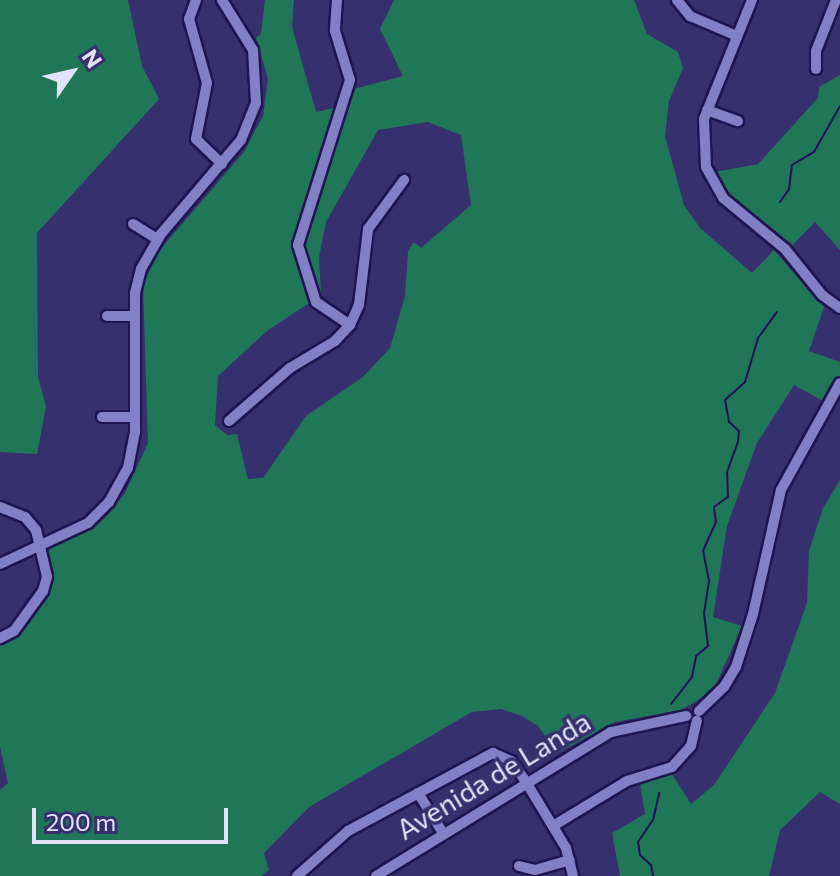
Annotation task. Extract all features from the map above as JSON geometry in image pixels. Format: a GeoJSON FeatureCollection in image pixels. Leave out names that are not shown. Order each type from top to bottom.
{"type":"FeatureCollection","features":[{"type":"Feature","properties":{"kind":"street"},"geometry":{"type":"LineString","coordinates":[[196,0],[189,19],[208,90],[196,139],[222,164]]}},
{"type":"Feature","properties":{"kind":"street"},"geometry":{"type":"LineString","coordinates":[[0,557],[78,529],[109,502],[132,456],[132,316],[138,279],[154,238],[222,164],[246,129],[257,75],[248,37],[222,0]]}},
{"type":"Feature","properties":{"kind":"street"},"geometry":{"type":"LineString","coordinates":[[337,0],[335,31],[350,70],[348,90],[298,245],[316,302],[350,325]]}},
{"type":"Feature","properties":{"kind":"street"},"geometry":{"type":"LineString","coordinates":[[677,0],[690,16],[737,36]]}},
{"type":"Feature","properties":{"kind":"street"},"geometry":{"type":"LineString","coordinates":[[752,0],[707,110],[703,154],[716,188],[840,308]]}},
{"type":"Feature","properties":{"kind":"street"},"geometry":{"type":"LineString","coordinates":[[816,69],[816,51],[836,0]]}},
{"type":"Feature","properties":{"kind":"street"},"geometry":{"type":"LineString","coordinates":[[707,110],[738,121]]}},
{"type":"Feature","properties":{"kind":"street"},"geometry":{"type":"LineString","coordinates":[[229,421],[290,368],[350,325],[359,305],[368,229],[404,180]]}},
{"type":"Feature","properties":{"kind":"street"},"geometry":{"type":"LineString","coordinates":[[133,224],[154,238]]}},
{"type":"Feature","properties":{"kind":"street"},"geometry":{"type":"LineString","coordinates":[[107,316],[132,316]]}},
{"type":"Feature","properties":{"kind":"street"},"geometry":{"type":"LineString","coordinates":[[553,826],[627,781],[672,767],[691,746],[694,716],[736,667],[753,614],[781,490],[840,383]]}},
{"type":"Feature","properties":{"kind":"street"},"geometry":{"type":"LineString","coordinates":[[102,417],[132,417]]}},
{"type":"Feature","properties":{"kind":"street"},"geometry":{"type":"LineString","coordinates":[[0,507],[25,517],[40,543],[47,577],[43,591],[14,631],[0,638]]}},
{"type":"Feature","properties":{"kind":"street"},"geometry":{"type":"LineString","coordinates":[[0,564],[40,543]]}},
{"type":"Feature","properties":{"kind":"street","name":"Avenida de Landa"},"geometry":{"type":"LineString","coordinates":[[376,876],[611,732],[694,716]]}},
{"type":"Feature","properties":{"kind":"street"},"geometry":{"type":"LineString","coordinates":[[297,876],[348,831],[490,753],[508,758],[526,782],[553,826],[570,860],[573,876]]}},
{"type":"Feature","properties":{"kind":"street"},"geometry":{"type":"LineString","coordinates":[[418,793],[443,833]]}},
{"type":"Feature","properties":{"kind":"street"},"geometry":{"type":"LineString","coordinates":[[519,866],[535,870],[570,860]]}},
{"type":"Feature","properties":{"kind":"green space"},"geometry":{"type":"Polygon","coordinates":[[[0,0],[128,0],[142,66],[159,99],[37,233],[38,377],[46,406],[37,454],[0,452],[0,0]]]}},
{"type":"Feature","properties":{"kind":"green space"},"geometry":{"type":"Polygon","coordinates":[[[265,0],[294,0],[292,27],[316,112],[334,108],[339,93],[403,76],[380,29],[394,0],[634,0],[647,34],[678,52],[683,68],[669,101],[665,136],[684,205],[700,228],[752,273],[774,250],[824,307],[809,351],[840,362],[840,392],[823,401],[794,385],[757,443],[727,526],[713,617],[742,626],[713,691],[681,710],[615,722],[558,753],[538,726],[522,716],[501,709],[472,712],[309,807],[264,853],[269,870],[261,876],[0,876],[0,790],[8,783],[0,747],[0,642],[16,634],[50,593],[54,573],[48,549],[105,518],[125,493],[148,443],[143,285],[158,252],[244,152],[263,116],[268,79],[256,38],[261,34],[265,0]],[[428,122],[378,130],[326,222],[319,257],[321,295],[267,331],[218,376],[215,425],[227,435],[237,434],[248,479],[263,478],[306,416],[363,377],[390,348],[405,296],[408,251],[414,242],[421,248],[471,205],[461,135],[428,122]]]}},
{"type":"Feature","properties":{"kind":"green space"},"geometry":{"type":"Polygon","coordinates":[[[840,75],[840,250],[815,222],[792,246],[729,195],[715,172],[758,164],[818,98],[819,87],[840,75]]]}},
{"type":"Feature","properties":{"kind":"green space"},"geometry":{"type":"Polygon","coordinates":[[[840,480],[840,804],[820,792],[780,830],[769,876],[620,876],[612,833],[645,814],[640,783],[672,774],[691,804],[714,785],[775,693],[807,603],[809,551],[823,508],[840,480]]]}},
{"type":"Feature","properties":{"kind":"waterway"},"geometry":{"type":"LineString","coordinates":[[780,202],[789,189],[792,165],[814,152],[840,106]]}},
{"type":"Feature","properties":{"kind":"waterway"},"geometry":{"type":"LineString","coordinates":[[671,704],[692,677],[696,656],[708,646],[704,613],[709,581],[703,551],[716,522],[714,507],[728,497],[727,472],[739,431],[729,422],[725,400],[745,382],[758,338],[777,312]]}},
{"type":"Feature","properties":{"kind":"waterway"},"geometry":{"type":"LineString","coordinates":[[653,876],[651,865],[640,855],[638,842],[653,820],[659,793]]}}]}
